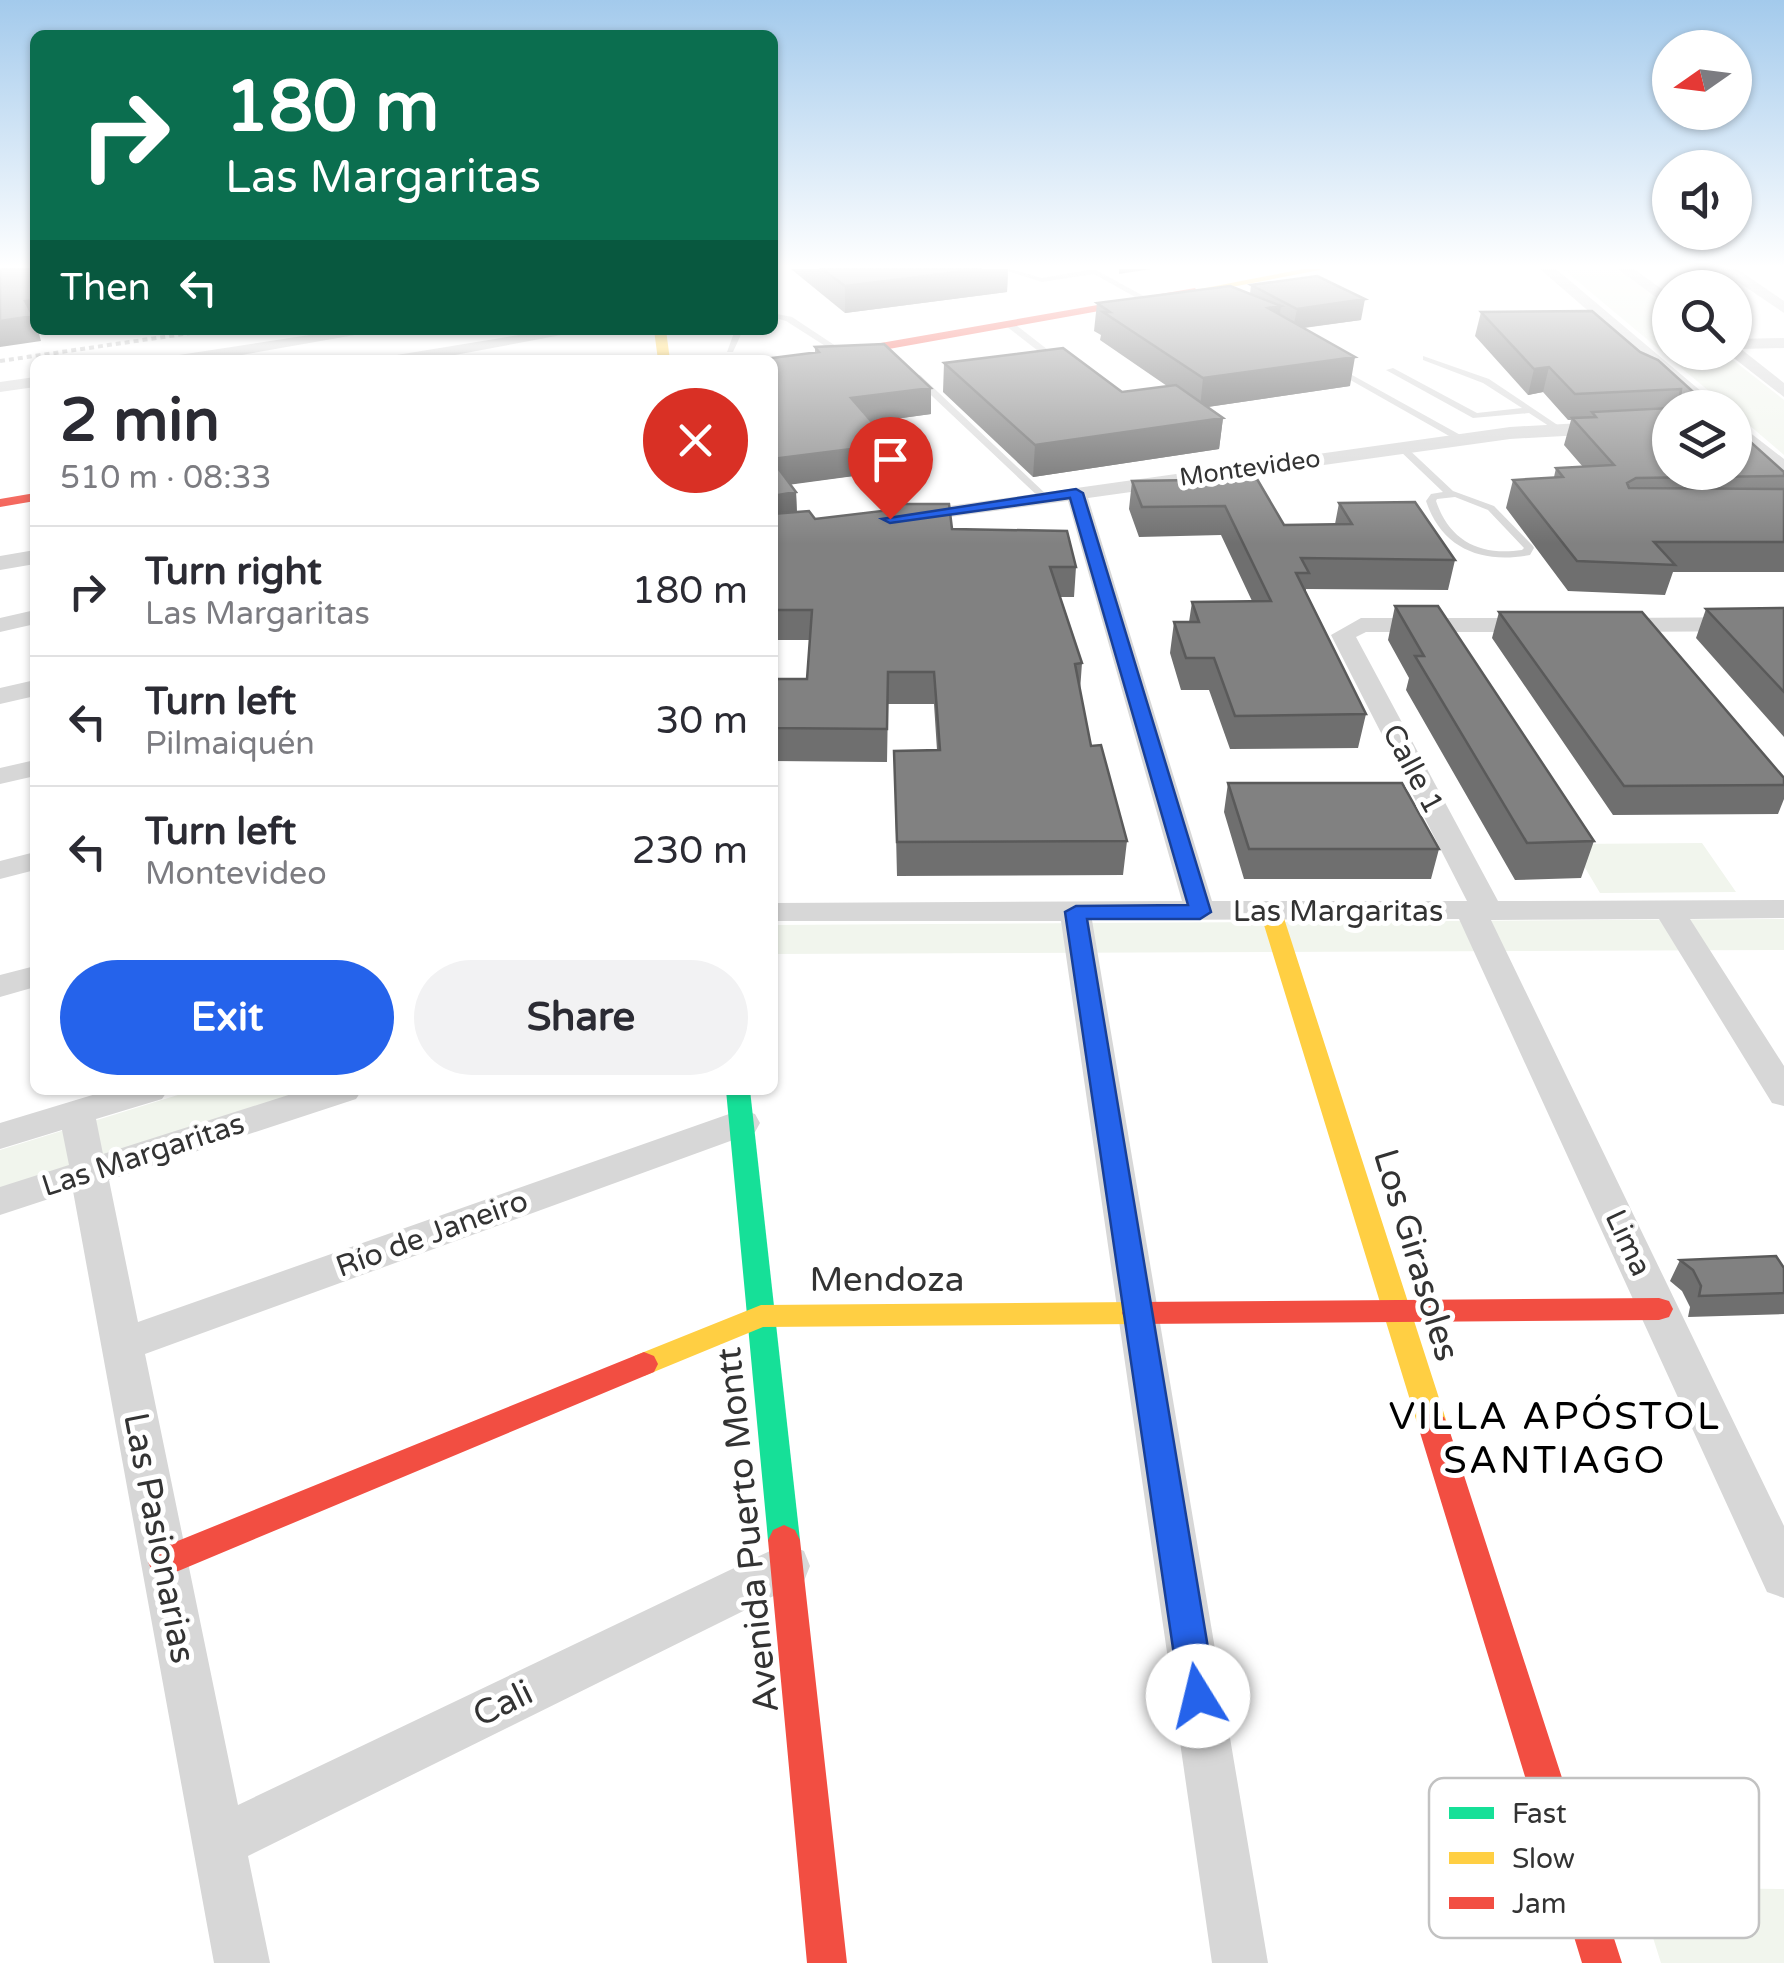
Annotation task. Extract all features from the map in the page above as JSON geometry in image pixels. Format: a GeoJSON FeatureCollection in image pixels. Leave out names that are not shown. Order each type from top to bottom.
{"type":"FeatureCollection","features":[{"type":"Feature","properties":{"kind":"street"},"geometry":{"type":"LineString","coordinates":[[778,365],[804,361]]}},
{"type":"Feature","properties":{"kind":"street"},"geometry":{"type":"LineString","coordinates":[[1656,361],[1691,390]]}},
{"type":"Feature","properties":{"kind":"street"},"geometry":{"type":"LineString","coordinates":[[1752,365],[1781,387]]}},
{"type":"Feature","properties":{"kind":"street"},"geometry":{"type":"LineString","coordinates":[[0,387],[30,383]]}},
{"type":"Feature","properties":{"kind":"street","name":"Montevideo"},"geometry":{"type":"LineString","coordinates":[[890,519],[1402,446],[1558,428],[1652,425]]}},
{"type":"Feature","properties":{"kind":"street"},"geometry":{"type":"LineString","coordinates":[[1752,442],[1784,469]]}},
{"type":"Feature","properties":{"kind":"street"},"geometry":{"type":"LineString","coordinates":[[1076,493],[1200,912]]}},
{"type":"Feature","properties":{"kind":"street"},"geometry":{"type":"LineString","coordinates":[[0,504],[30,498]]}},
{"type":"Feature","properties":{"kind":"street"},"geometry":{"type":"LineString","coordinates":[[0,564],[30,558]]}},
{"type":"Feature","properties":{"kind":"street"},"geometry":{"type":"LineString","coordinates":[[0,624],[30,619]]}},
{"type":"Feature","properties":{"kind":"street","name":"Calle 1"},"geometry":{"type":"LineString","coordinates":[[1480,911],[1343,638],[1348,628],[1784,624]]}},
{"type":"Feature","properties":{"kind":"street"},"geometry":{"type":"LineString","coordinates":[[0,696],[30,689]]}},
{"type":"Feature","properties":{"kind":"street"},"geometry":{"type":"LineString","coordinates":[[0,776],[30,769]]}},
{"type":"Feature","properties":{"kind":"street"},"geometry":{"type":"LineString","coordinates":[[0,870],[30,863]]}},
{"type":"Feature","properties":{"kind":"street"},"geometry":{"type":"LineString","coordinates":[[1669,910],[1784,1094]]}},
{"type":"Feature","properties":{"kind":"street","name":"Las Margaritas"},"geometry":{"type":"LineString","coordinates":[[778,912],[1784,910]]}},
{"type":"Feature","properties":{"kind":"street","name":"Lima"},"geometry":{"type":"LineString","coordinates":[[1480,911],[1784,1576]]}},
{"type":"Feature","properties":{"kind":"street"},"geometry":{"type":"LineString","coordinates":[[1076,912],[1240,1963]]}},
{"type":"Feature","properties":{"kind":"street","name":"Los Girasoles"},"geometry":{"type":"LineString","coordinates":[[1271,912],[1544,1778]]}},
{"type":"Feature","properties":{"kind":"street"},"geometry":{"type":"LineString","coordinates":[[0,986],[30,977]]}},
{"type":"Feature","properties":{"kind":"street","name":"Las Margaritas"},"geometry":{"type":"LineString","coordinates":[[0,1136],[133,1095]]}},
{"type":"Feature","properties":{"kind":"street","name":"Las Margaritas"},"geometry":{"type":"LineString","coordinates":[[0,1201],[328,1095]]}},
{"type":"Feature","properties":{"kind":"street","name":"Avenida Puerto Montt"},"geometry":{"type":"LineString","coordinates":[[740,1106],[827,1963]]}},
{"type":"Feature","properties":{"kind":"street","name":"Río de Janeiro"},"geometry":{"type":"LineString","coordinates":[[122,1345],[740,1106]]}},
{"type":"Feature","properties":{"kind":"street","name":"Las Pasionarias"},"geometry":{"type":"LineString","coordinates":[[77,1112],[242,1963]]}},
{"type":"Feature","properties":{"kind":"street","name":"Mendoza"},"geometry":{"type":"LineString","coordinates":[[164,1562],[761,1316],[1659,1309]]}},
{"type":"Feature","properties":{"kind":"street","name":"Cali"},"geometry":{"type":"LineString","coordinates":[[218,1842],[787,1566]]}},
{"type":"Feature","properties":{"kind":"street","name":"Los Girasoles"},"geometry":{"type":"LineString","coordinates":[[1594,1938],[1602,1963]]}},
{"type":"Feature","properties":{"kind":"lane"},"geometry":{"type":"LineString","coordinates":[[1055,361],[1063,367]]}},
{"type":"Feature","properties":{"kind":"lane"},"geometry":{"type":"LineString","coordinates":[[1433,361],[1486,381],[1558,428]]}},
{"type":"Feature","properties":{"kind":"lane"},"geometry":{"type":"LineString","coordinates":[[903,364],[1045,498]]}},
{"type":"Feature","properties":{"kind":"lane"},"geometry":{"type":"LineString","coordinates":[[1330,365],[1461,439]]}},
{"type":"Feature","properties":{"kind":"lane"},"geometry":{"type":"LineString","coordinates":[[1390,370],[1476,416],[1532,410]]}},
{"type":"Feature","properties":{"kind":"lane"},"geometry":{"type":"LineString","coordinates":[[1402,446],[1449,494],[1491,508],[1529,548],[1526,553],[1494,554],[1462,546],[1432,508],[1434,496],[1449,494]]}},
{"type":"Feature","properties":{"kind":"shaded area"},"geometry":{"type":"Polygon","coordinates":[[[1684,370],[1746,370],[1784,400],[1784,455],[1752,428],[1752,390],[1708,390],[1684,370]]]}},
{"type":"Feature","properties":{"kind":"shaded area"},"geometry":{"type":"Polygon","coordinates":[[[1702,843],[1736,892],[1600,893],[1571,844],[1702,843]]]}},
{"type":"Feature","properties":{"kind":"shaded area"},"geometry":{"type":"Polygon","coordinates":[[[1784,919],[1784,950],[778,954],[778,925],[1784,919]]]}},
{"type":"Feature","properties":{"kind":"shaded area"},"geometry":{"type":"Polygon","coordinates":[[[178,1095],[293,1095],[0,1189],[0,1150],[178,1095]]]}},
{"type":"Feature","properties":{"kind":"shaded area"},"geometry":{"type":"Polygon","coordinates":[[[1759,1889],[1784,1889],[1784,1963],[1661,1963],[1653,1938],[1759,1938],[1759,1889]]]}},
{"type":"Feature","properties":{"kind":"building"},"geometry":{"type":"Polygon","coordinates":[[[778,361],[902,361],[931,388],[851,398],[891,444],[778,458],[778,361]]]}},
{"type":"Feature","properties":{"kind":"building"},"geometry":{"type":"Polygon","coordinates":[[[1080,361],[1122,392],[1176,385],[1223,418],[1035,445],[944,363],[1080,361]]]}},
{"type":"Feature","properties":{"kind":"building"},"geometry":{"type":"Polygon","coordinates":[[[1177,361],[1329,361],[1203,378],[1177,361]]]}},
{"type":"Feature","properties":{"kind":"building"},"geometry":{"type":"Polygon","coordinates":[[[1526,361],[1652,361],[1652,370],[1669,370],[1691,390],[1575,394],[1549,367],[1534,369],[1526,361]]]}},
{"type":"Feature","properties":{"kind":"building"},"geometry":{"type":"Polygon","coordinates":[[[1652,409],[1652,478],[1636,478],[1627,483],[1629,488],[1784,489],[1784,542],[1654,542],[1675,565],[1577,561],[1513,480],[1563,477],[1556,468],[1614,465],[1572,418],[1596,417],[1592,412],[1652,409]]]}},
{"type":"Feature","properties":{"kind":"building"},"geometry":{"type":"Polygon","coordinates":[[[1752,443],[1784,472],[1784,476],[1752,476],[1752,443]]]}},
{"type":"Feature","properties":{"kind":"building"},"geometry":{"type":"Polygon","coordinates":[[[778,468],[796,492],[778,495],[778,468]]]}},
{"type":"Feature","properties":{"kind":"building"},"geometry":{"type":"Polygon","coordinates":[[[1257,479],[1284,525],[1352,524],[1339,503],[1415,502],[1455,560],[1301,558],[1309,573],[1296,573],[1366,714],[1235,716],[1214,658],[1186,658],[1174,622],[1199,622],[1192,602],[1271,601],[1225,506],[1142,507],[1132,481],[1257,479]]]}},
{"type":"Feature","properties":{"kind":"building"},"geometry":{"type":"Polygon","coordinates":[[[899,504],[949,504],[952,529],[1067,531],[1076,567],[1050,567],[1082,663],[1075,664],[1091,746],[1101,745],[1127,841],[897,842],[894,751],[940,750],[934,672],[888,672],[887,729],[778,728],[778,679],[807,679],[812,610],[778,610],[778,514],[809,511],[815,519],[899,509],[899,504]]]}},
{"type":"Feature","properties":{"kind":"building"},"geometry":{"type":"Polygon","coordinates":[[[1395,606],[1438,606],[1594,841],[1527,843],[1415,656],[1424,656],[1395,606]]]}},
{"type":"Feature","properties":{"kind":"building"},"geometry":{"type":"Polygon","coordinates":[[[1784,608],[1784,692],[1706,609],[1784,608]]]}},
{"type":"Feature","properties":{"kind":"building"},"geometry":{"type":"Polygon","coordinates":[[[1499,612],[1642,612],[1784,778],[1784,785],[1624,786],[1499,612]]]}},
{"type":"Feature","properties":{"kind":"building"},"geometry":{"type":"Polygon","coordinates":[[[1228,783],[1402,783],[1439,849],[1249,849],[1228,783]]]}},
{"type":"Feature","properties":{"kind":"building"},"geometry":{"type":"Polygon","coordinates":[[[1776,1256],[1784,1268],[1784,1293],[1699,1296],[1701,1286],[1693,1270],[1680,1260],[1776,1256]]]}},
{"type":"Feature","properties":{"kind":"traffic: fast"},"geometry":{"type":"LineString","coordinates":[[739,1095],[784,1540]]}},
{"type":"Feature","properties":{"kind":"traffic: slow"},"geometry":{"type":"LineString","coordinates":[[1271,912],[1433,1426]]}},
{"type":"Feature","properties":{"kind":"traffic: slow"},"geometry":{"type":"LineString","coordinates":[[644,1364],[761,1316],[1136,1313]]}},
{"type":"Feature","properties":{"kind":"traffic: jam"},"geometry":{"type":"LineString","coordinates":[[778,365],[802,361]]}},
{"type":"Feature","properties":{"kind":"traffic: jam"},"geometry":{"type":"LineString","coordinates":[[0,503],[30,498]]}},
{"type":"Feature","properties":{"kind":"traffic: jam"},"geometry":{"type":"LineString","coordinates":[[1136,1313],[1659,1309]]}},
{"type":"Feature","properties":{"kind":"traffic: jam"},"geometry":{"type":"LineString","coordinates":[[164,1562],[644,1364]]}},
{"type":"Feature","properties":{"kind":"traffic: jam"},"geometry":{"type":"LineString","coordinates":[[1433,1426],[1544,1778]]}},
{"type":"Feature","properties":{"kind":"traffic: jam"},"geometry":{"type":"LineString","coordinates":[[784,1540],[827,1963]]}},
{"type":"Feature","properties":{"kind":"traffic: jam"},"geometry":{"type":"LineString","coordinates":[[1594,1938],[1602,1963]]}},
{"type":"Feature","properties":{"kind":"district","name":"VILLA APÓSTOL SANTIAGO"},"geometry":{"type":"Point","coordinates":[1555,1439]}},
{"type":"Feature","properties":{"kind":"route"},"geometry":{"type":"LineString","coordinates":[[890,519],[1076,493],[1200,912],[1076,912],[1198,1696]]}}]}
